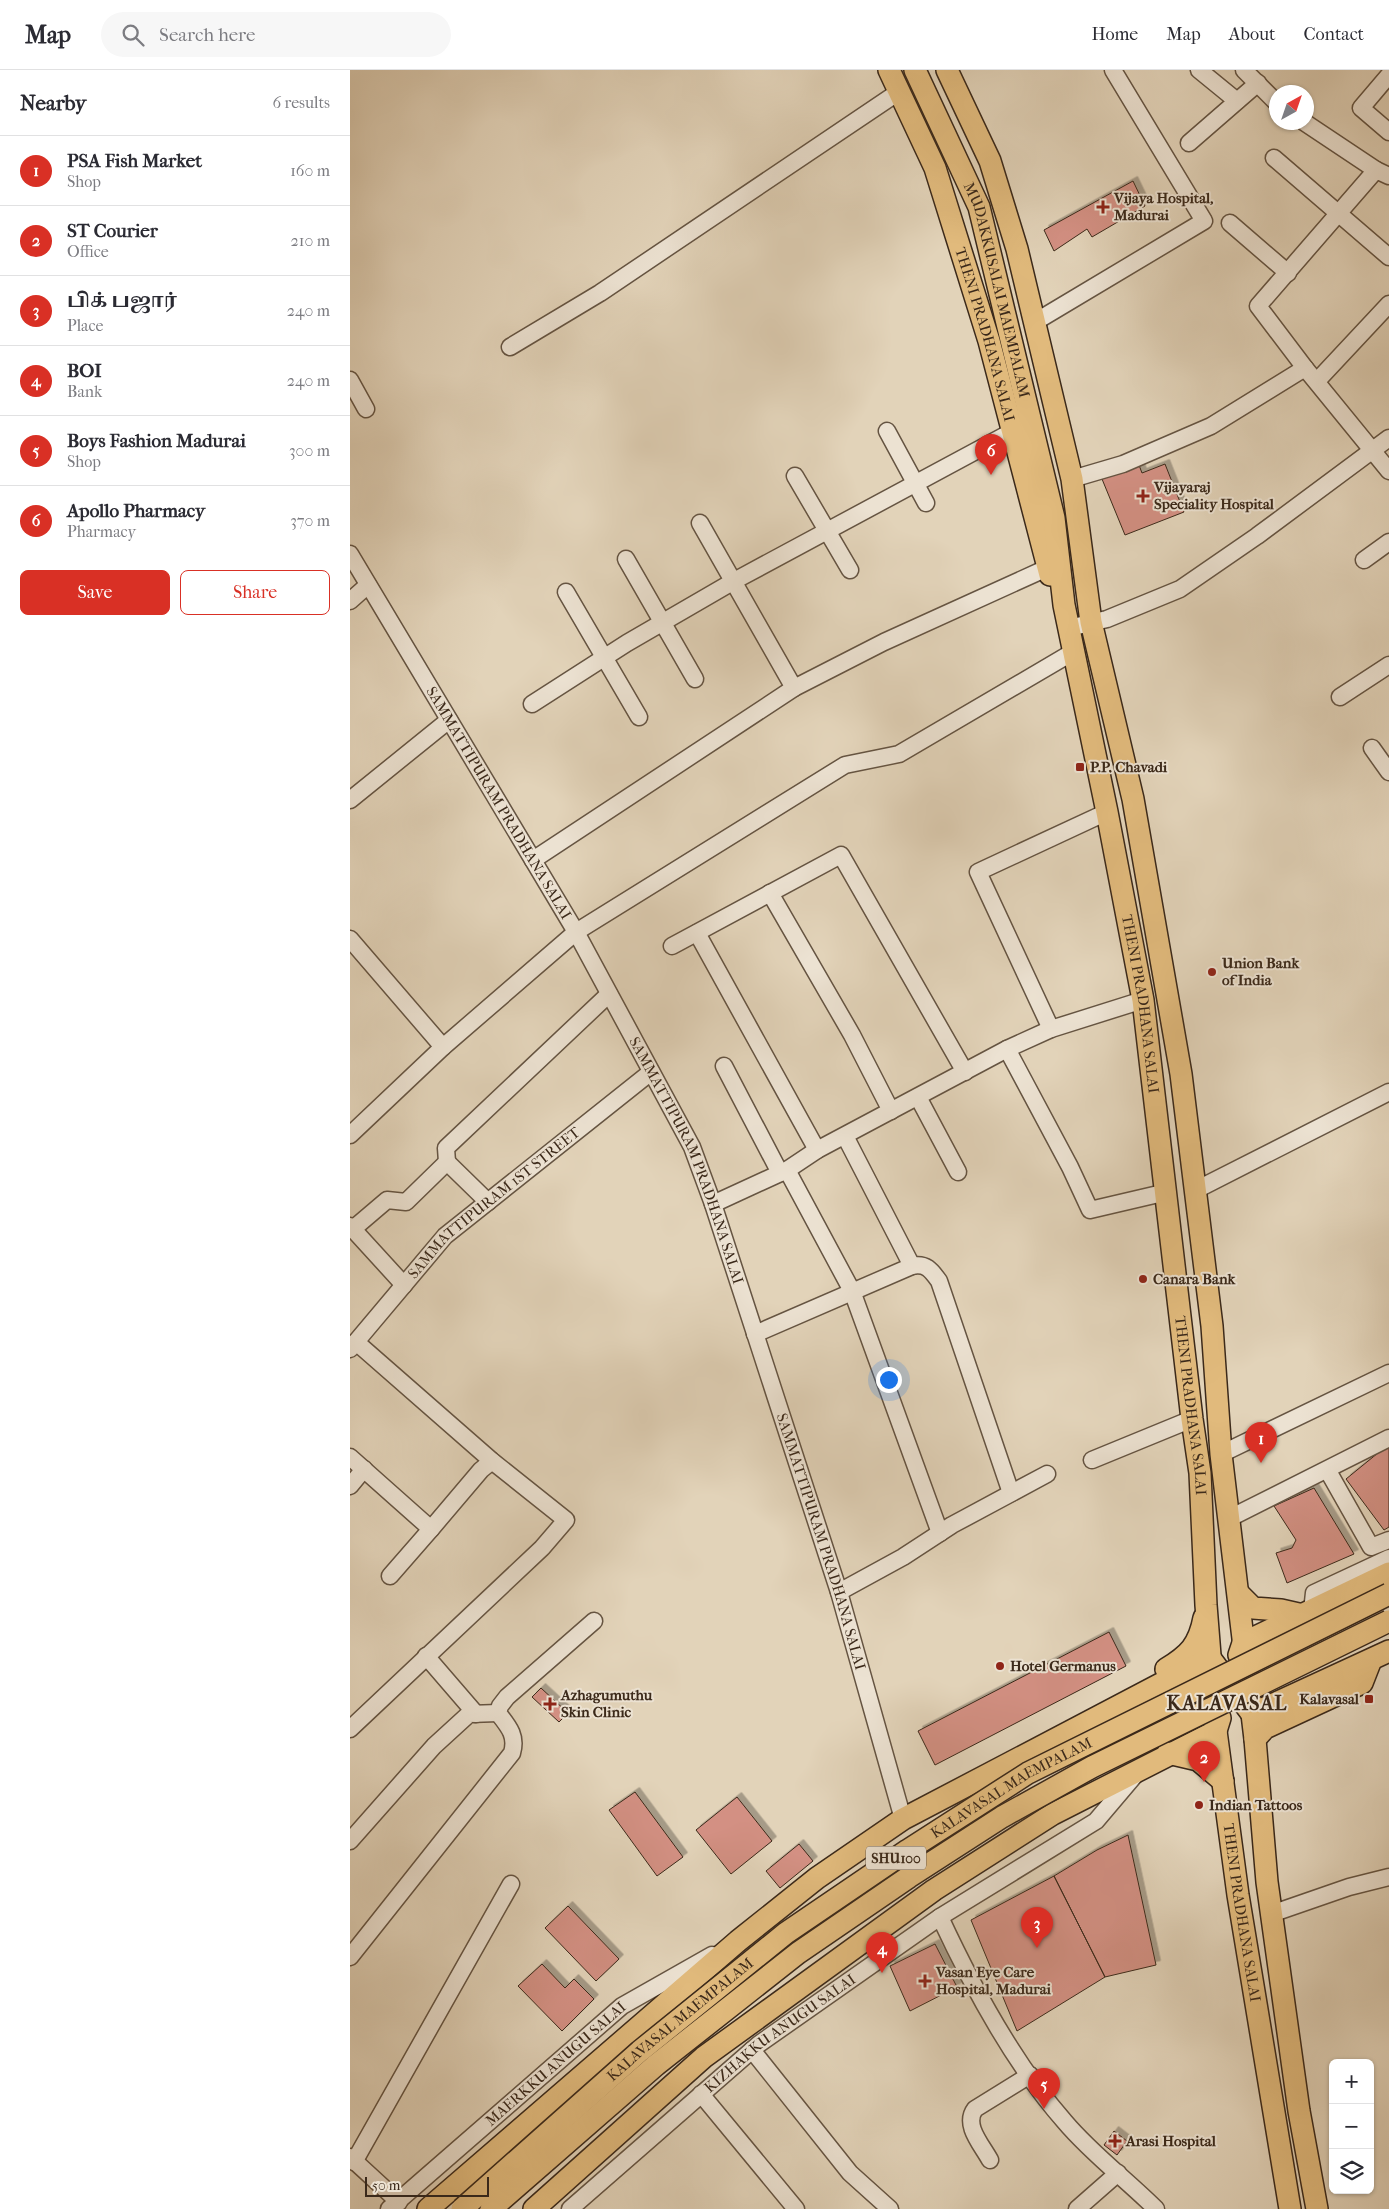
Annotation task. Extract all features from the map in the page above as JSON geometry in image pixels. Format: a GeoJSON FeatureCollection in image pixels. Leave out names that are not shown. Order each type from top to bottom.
{"type":"FeatureCollection","features":[{"type":"Feature","properties":{"kind":"main road","name":"THENI PRADHANA SALAI"},"geometry":{"type":"LineString","coordinates":[[889,70],[935,168],[989,341],[1047,568],[1064,605]]}},
{"type":"Feature","properties":{"kind":"main road","name":"MUDAKKUSALAI MAEMPALAM"},"geometry":{"type":"LineString","coordinates":[[915,70],[978,207],[1054,518]]}},
{"type":"Feature","properties":{"kind":"main road","name":"THENI PRADHANA SALAI"},"geometry":{"type":"LineString","coordinates":[[947,70],[990,161],[1017,250],[1036,322],[1072,479],[1090,615],[1133,799],[1181,1074],[1212,1326],[1221,1454],[1255,1739],[1271,1914],[1299,2111],[1317,2209]]}},
{"type":"Feature","properties":{"kind":"main road","name":"THENI PRADHANA SALAI"},"geometry":{"type":"LineString","coordinates":[[1054,518],[1064,605],[1107,812],[1143,1000],[1200,1473],[1206,1606],[1216,1731],[1238,1895],[1290,2209]]}},
{"type":"Feature","properties":{"kind":"main road","name":"THENI PRADHANA SALAI"},"geometry":{"type":"LineString","coordinates":[[1054,518],[1090,615]]}},
{"type":"Feature","properties":{"kind":"main road"},"geometry":{"type":"LineString","coordinates":[[534,2209],[704,2057],[934,1890],[1052,1814],[1168,1753],[1216,1731],[1243,1643],[1389,1573]]}},
{"type":"Feature","properties":{"kind":"main road"},"geometry":{"type":"LineString","coordinates":[[1239,1594],[1253,1608],[1307,1613]]}},
{"type":"Feature","properties":{"kind":"main road","name":"KALAVASAL MAEMPALAM"},"geometry":{"type":"LineString","coordinates":[[462,2209],[640,2051],[786,1933],[908,1850],[1028,1773],[1389,1594]]}},
{"type":"Feature","properties":{"kind":"main road"},"geometry":{"type":"LineString","coordinates":[[1070,1732],[1087,1708],[1162,1672],[1187,1656],[1201,1631],[1206,1606]]}},
{"type":"Feature","properties":{"kind":"main road","name":"KALAVASAL MAEMPALAM"},"geometry":{"type":"LineString","coordinates":[[491,2209],[656,2065],[798,1952],[916,1872],[1002,1817],[1092,1767],[1389,1621]]}},
{"type":"Feature","properties":{"kind":"main road"},"geometry":{"type":"LineString","coordinates":[[428,2209],[738,1941],[817,1878],[903,1819],[1210,1658],[1252,1714],[1380,1656]]}},
{"type":"Feature","properties":{"kind":"main road"},"geometry":{"type":"LineString","coordinates":[[1255,1739],[1265,1728],[1362,1683],[1380,1656]]}},
{"type":"Feature","properties":{"kind":"main road"},"geometry":{"type":"LineString","coordinates":[[1168,1753],[1198,1760],[1223,1781]]}},
{"type":"Feature","properties":{"kind":"street"},"geometry":{"type":"LineString","coordinates":[[1036,322],[1204,221],[1113,70]]}},
{"type":"Feature","properties":{"kind":"street"},"geometry":{"type":"LineString","coordinates":[[1199,70],[1238,101]]}},
{"type":"Feature","properties":{"kind":"street"},"geometry":{"type":"LineString","coordinates":[[1244,70],[1269,95]]}},
{"type":"Feature","properties":{"kind":"street"},"geometry":{"type":"LineString","coordinates":[[1389,75],[1361,108],[1389,132]]}},
{"type":"Feature","properties":{"kind":"street"},"geometry":{"type":"LineString","coordinates":[[1189,143],[1258,83]]}},
{"type":"Feature","properties":{"kind":"street"},"geometry":{"type":"LineString","coordinates":[[510,347],[600,293],[900,92]]}},
{"type":"Feature","properties":{"kind":"street"},"geometry":{"type":"LineString","coordinates":[[1314,129],[1382,173],[1340,213],[1258,306],[1305,368],[1389,471]]}},
{"type":"Feature","properties":{"kind":"street"},"geometry":{"type":"LineString","coordinates":[[1274,158],[1389,257]]}},
{"type":"Feature","properties":{"kind":"street"},"geometry":{"type":"LineString","coordinates":[[1230,223],[1288,272]]}},
{"type":"Feature","properties":{"kind":"street"},"geometry":{"type":"LineString","coordinates":[[1317,381],[1389,304]]}},
{"type":"Feature","properties":{"kind":"street"},"geometry":{"type":"LineString","coordinates":[[1072,479],[1123,464],[1211,426],[1305,368]]}},
{"type":"Feature","properties":{"kind":"street"},"geometry":{"type":"LineString","coordinates":[[350,380],[366,408]]}},
{"type":"Feature","properties":{"kind":"street"},"geometry":{"type":"LineString","coordinates":[[887,431],[926,503]]}},
{"type":"Feature","properties":{"kind":"street"},"geometry":{"type":"LineString","coordinates":[[532,704],[604,657],[734,581],[1013,431]]}},
{"type":"Feature","properties":{"kind":"street"},"geometry":{"type":"LineString","coordinates":[[1069,628],[1090,615],[1107,619],[1180,588],[1257,536],[1389,438]]}},
{"type":"Feature","properties":{"kind":"street"},"geometry":{"type":"LineString","coordinates":[[795,476],[826,532],[850,570]]}},
{"type":"Feature","properties":{"kind":"street"},"geometry":{"type":"LineString","coordinates":[[700,523],[794,688]]}},
{"type":"Feature","properties":{"kind":"street"},"geometry":{"type":"LineString","coordinates":[[1364,560],[1389,542]]}},
{"type":"Feature","properties":{"kind":"street","name":"SAMMATTIPURAM PRADHANA SALAI"},"geometry":{"type":"LineString","coordinates":[[350,554],[576,932],[692,1147],[713,1204],[839,1592],[903,1819]]}},
{"type":"Feature","properties":{"kind":"street"},"geometry":{"type":"LineString","coordinates":[[626,559],[695,679]]}},
{"type":"Feature","properties":{"kind":"street"},"geometry":{"type":"LineString","coordinates":[[533,860],[794,688],[884,642],[1047,568]]}},
{"type":"Feature","properties":{"kind":"street"},"geometry":{"type":"LineString","coordinates":[[350,602],[368,585]]}},
{"type":"Feature","properties":{"kind":"street"},"geometry":{"type":"LineString","coordinates":[[566,592],[639,717]]}},
{"type":"Feature","properties":{"kind":"street"},"geometry":{"type":"LineString","coordinates":[[350,1135],[443,1047],[576,932],[845,765],[899,754],[1073,652]]}},
{"type":"Feature","properties":{"kind":"street"},"geometry":{"type":"LineString","coordinates":[[1340,697],[1389,665]]}},
{"type":"Feature","properties":{"kind":"street"},"geometry":{"type":"LineString","coordinates":[[350,800],[449,720]]}},
{"type":"Feature","properties":{"kind":"street"},"geometry":{"type":"LineString","coordinates":[[1372,748],[1389,772]]}},
{"type":"Feature","properties":{"kind":"street"},"geometry":{"type":"LineString","coordinates":[[1052,1029],[978,872],[1107,812]]}},
{"type":"Feature","properties":{"kind":"street"},"geometry":{"type":"LineString","coordinates":[[672,946],[841,855],[965,1072]]}},
{"type":"Feature","properties":{"kind":"street"},"geometry":{"type":"LineString","coordinates":[[770,893],[852,1035],[891,1112]]}},
{"type":"Feature","properties":{"kind":"street"},"geometry":{"type":"LineString","coordinates":[[697,933],[817,1150]]}},
{"type":"Feature","properties":{"kind":"street"},"geometry":{"type":"LineString","coordinates":[[350,939],[443,1047]]}},
{"type":"Feature","properties":{"kind":"street"},"geometry":{"type":"LineString","coordinates":[[488,1202],[447,1162],[446,1148],[609,994]]}},
{"type":"Feature","properties":{"kind":"street"},"geometry":{"type":"LineString","coordinates":[[713,1204],[783,1172],[817,1150],[965,1072],[1052,1029],[1143,1000]]}},
{"type":"Feature","properties":{"kind":"street"},"geometry":{"type":"LineString","coordinates":[[1008,1050],[1090,1210],[1167,1192]]}},
{"type":"Feature","properties":{"kind":"street"},"geometry":{"type":"LineString","coordinates":[[724,1066],[852,1291],[940,1533]]}},
{"type":"Feature","properties":{"kind":"street","name":"SAMMATTIPURAM 1ST STREET"},"geometry":{"type":"LineString","coordinates":[[353,1346],[445,1236],[651,1072]]}},
{"type":"Feature","properties":{"kind":"street"},"geometry":{"type":"LineString","coordinates":[[1194,1191],[1389,1092]]}},
{"type":"Feature","properties":{"kind":"street"},"geometry":{"type":"LineString","coordinates":[[918,1097],[958,1172]]}},
{"type":"Feature","properties":{"kind":"street"},"geometry":{"type":"LineString","coordinates":[[845,1136],[912,1266]]}},
{"type":"Feature","properties":{"kind":"street"},"geometry":{"type":"LineString","coordinates":[[404,1285],[352,1227],[387,1200],[406,1202],[447,1162]]}},
{"type":"Feature","properties":{"kind":"street"},"geometry":{"type":"LineString","coordinates":[[755,1334],[912,1266],[921,1264],[930,1269],[940,1281],[1011,1493]]}},
{"type":"Feature","properties":{"kind":"street"},"geometry":{"type":"LineString","coordinates":[[353,1346],[566,1520],[542,1548],[426,1656],[353,1719]]}},
{"type":"Feature","properties":{"kind":"street"},"geometry":{"type":"LineString","coordinates":[[1221,1454],[1389,1373]]}},
{"type":"Feature","properties":{"kind":"street"},"geometry":{"type":"LineString","coordinates":[[1092,1460],[1192,1419]]}},
{"type":"Feature","properties":{"kind":"street"},"geometry":{"type":"LineString","coordinates":[[1228,1520],[1328,1471],[1389,1438]]}},
{"type":"Feature","properties":{"kind":"street"},"geometry":{"type":"LineString","coordinates":[[350,1457],[431,1529]]}},
{"type":"Feature","properties":{"kind":"street"},"geometry":{"type":"LineString","coordinates":[[390,1576],[481,1470],[492,1461]]}},
{"type":"Feature","properties":{"kind":"street"},"geometry":{"type":"LineString","coordinates":[[350,1486],[364,1469]]}},
{"type":"Feature","properties":{"kind":"street"},"geometry":{"type":"LineString","coordinates":[[1328,1471],[1371,1547],[1389,1540]]}},
{"type":"Feature","properties":{"kind":"street"},"geometry":{"type":"LineString","coordinates":[[839,1592],[1047,1474]]}},
{"type":"Feature","properties":{"kind":"street"},"geometry":{"type":"LineString","coordinates":[[1307,1613],[1314,1593],[1389,1558]]}},
{"type":"Feature","properties":{"kind":"street"},"geometry":{"type":"LineString","coordinates":[[498,1713],[500,1706],[507,1697],[594,1621]]}},
{"type":"Feature","properties":{"kind":"street"},"geometry":{"type":"LineString","coordinates":[[426,1656],[476,1714]]}},
{"type":"Feature","properties":{"kind":"street"},"geometry":{"type":"LineString","coordinates":[[350,1841],[434,1746],[469,1714],[498,1713]]}},
{"type":"Feature","properties":{"kind":"street"},"geometry":{"type":"LineString","coordinates":[[350,1957],[512,1753],[515,1743],[512,1731],[498,1713]]}},
{"type":"Feature","properties":{"kind":"street","name":"KIZHAKKU ANUGU SALAI"},"geometry":{"type":"LineString","coordinates":[[570,2209],[752,2050],[940,1917],[1096,1821],[1143,1766]]}},
{"type":"Feature","properties":{"kind":"street"},"geometry":{"type":"LineString","coordinates":[[1271,1914],[1349,1887],[1389,1877]]}},
{"type":"Feature","properties":{"kind":"street"},"geometry":{"type":"LineString","coordinates":[[394,2205],[352,2159],[511,1884]]}},
{"type":"Feature","properties":{"kind":"street"},"geometry":{"type":"LineString","coordinates":[[940,1917],[965,1970],[1030,2075],[1065,2122],[1156,2209]]}},
{"type":"Feature","properties":{"kind":"street","name":"MAERKKU ANUGU SALAI"},"geometry":{"type":"LineString","coordinates":[[394,2205],[622,2006],[738,1941]]}},
{"type":"Feature","properties":{"kind":"street"},"geometry":{"type":"LineString","coordinates":[[752,2050],[850,2173],[886,2203],[890,2209]]}},
{"type":"Feature","properties":{"kind":"street"},"geometry":{"type":"LineString","coordinates":[[990,2160],[969,2123],[970,2115],[975,2109],[1030,2075]]}},
{"type":"Feature","properties":{"kind":"street"},"geometry":{"type":"LineString","coordinates":[[701,2094],[796,2209]]}},
{"type":"Feature","properties":{"kind":"street"},"geometry":{"type":"LineString","coordinates":[[1077,2209],[1118,2173]]}},
{"type":"Feature","properties":{"kind":"building"},"geometry":{"type":"Polygon","coordinates":[[[1133,181],[1145,206],[1092,237],[1087,229],[1054,251],[1044,230],[1133,181]]]}},
{"type":"Feature","properties":{"kind":"building","name":"Vijayaraj Speciality Hospital"},"geometry":{"type":"Polygon","coordinates":[[[1165,464],[1184,512],[1125,535],[1102,479],[1139,465],[1142,473],[1165,464]]]}},
{"type":"Feature","properties":{"kind":"building"},"geometry":{"type":"Polygon","coordinates":[[[1389,1444],[1389,1527],[1384,1530],[1346,1479],[1389,1444]]]}},
{"type":"Feature","properties":{"kind":"building"},"geometry":{"type":"Polygon","coordinates":[[[1314,1488],[1354,1554],[1287,1583],[1276,1553],[1292,1548],[1296,1540],[1274,1506],[1314,1488]]]}},
{"type":"Feature","properties":{"kind":"building"},"geometry":{"type":"Polygon","coordinates":[[[1109,1632],[1126,1666],[935,1765],[918,1731],[1109,1632]]]}},
{"type":"Feature","properties":{"kind":"building"},"geometry":{"type":"Polygon","coordinates":[[[541,1688],[568,1713],[559,1722],[532,1697],[541,1688]]]}},
{"type":"Feature","properties":{"kind":"building"},"geometry":{"type":"Polygon","coordinates":[[[635,1792],[683,1857],[657,1876],[609,1810],[635,1792]]]}},
{"type":"Feature","properties":{"kind":"building"},"geometry":{"type":"Polygon","coordinates":[[[737,1797],[772,1841],[731,1874],[696,1830],[737,1797]]]}},
{"type":"Feature","properties":{"kind":"building"},"geometry":{"type":"Polygon","coordinates":[[[1128,1835],[1156,1965],[1105,1977],[1054,1876],[1097,1850],[1128,1835]]]}},
{"type":"Feature","properties":{"kind":"building"},"geometry":{"type":"Polygon","coordinates":[[[799,1844],[813,1861],[780,1888],[766,1871],[799,1844]]]}},
{"type":"Feature","properties":{"kind":"building"},"geometry":{"type":"Polygon","coordinates":[[[1054,1876],[1105,1977],[1017,2031],[971,1920],[1054,1876]]]}},
{"type":"Feature","properties":{"kind":"building"},"geometry":{"type":"Polygon","coordinates":[[[568,1906],[619,1959],[596,1981],[545,1928],[568,1906]]]}},
{"type":"Feature","properties":{"kind":"building"},"geometry":{"type":"Polygon","coordinates":[[[935,1944],[957,1987],[910,2011],[890,1966],[935,1944]]]}},
{"type":"Feature","properties":{"kind":"building"},"geometry":{"type":"Polygon","coordinates":[[[542,1964],[565,1988],[574,1979],[594,1999],[562,2031],[518,1986],[542,1964]]]}},
{"type":"Feature","properties":{"kind":"building"},"geometry":{"type":"Polygon","coordinates":[[[1114,2131],[1127,2141],[1117,2155],[1104,2145],[1114,2131]]]}},
{"type":"Feature","properties":{"kind":"place","name":"Vijaya Hospital, Madurai"},"geometry":{"type":"Point","coordinates":[1103,207]}},
{"type":"Feature","properties":{"kind":"place","name":"Apollo Pharmacy"},"geometry":{"type":"Point","coordinates":[991,475]}},
{"type":"Feature","properties":{"kind":"place","name":"Vijayaraj Speciality Hospital"},"geometry":{"type":"Point","coordinates":[1143,496]}},
{"type":"Feature","properties":{"kind":"place","name":"P.P. Chavadi"},"geometry":{"type":"Point","coordinates":[1080,767]}},
{"type":"Feature","properties":{"kind":"place","name":"Union Bank of India"},"geometry":{"type":"Point","coordinates":[1212,972]}},
{"type":"Feature","properties":{"kind":"place","name":"Canara Bank"},"geometry":{"type":"Point","coordinates":[1143,1279]}},
{"type":"Feature","properties":{"kind":"place","name":"PSA Fish Market"},"geometry":{"type":"Point","coordinates":[1261,1463]}},
{"type":"Feature","properties":{"kind":"place","name":"Hotel Germanus"},"geometry":{"type":"Point","coordinates":[1000,1666]}},
{"type":"Feature","properties":{"kind":"place","name":"Kalavasal"},"geometry":{"type":"Point","coordinates":[1369,1699]}},
{"type":"Feature","properties":{"kind":"place","name":"Azhagumuthu Skin Clinic"},"geometry":{"type":"Point","coordinates":[550,1704]}},
{"type":"Feature","properties":{"kind":"place","name":"ST Courier"},"geometry":{"type":"Point","coordinates":[1204,1782]}},
{"type":"Feature","properties":{"kind":"place","name":"Indian Tattoos"},"geometry":{"type":"Point","coordinates":[1199,1805]}},
{"type":"Feature","properties":{"kind":"place","name":"பிக் பஜார்"},"geometry":{"type":"Point","coordinates":[1037,1948]}},
{"type":"Feature","properties":{"kind":"place","name":"BOI"},"geometry":{"type":"Point","coordinates":[882,1973]}},
{"type":"Feature","properties":{"kind":"place","name":"Vasan Eye Care Hospital, Madurai"},"geometry":{"type":"Point","coordinates":[925,1981]}},
{"type":"Feature","properties":{"kind":"place","name":"Boys Fashion Madurai"},"geometry":{"type":"Point","coordinates":[1044,2109]}},
{"type":"Feature","properties":{"kind":"place","name":"Arasi Hospital"},"geometry":{"type":"Point","coordinates":[1115,2141]}},
{"type":"Feature","properties":{"kind":"district","name":"KALAVASAL"},"geometry":{"type":"Point","coordinates":[1227,1703]}}]}
